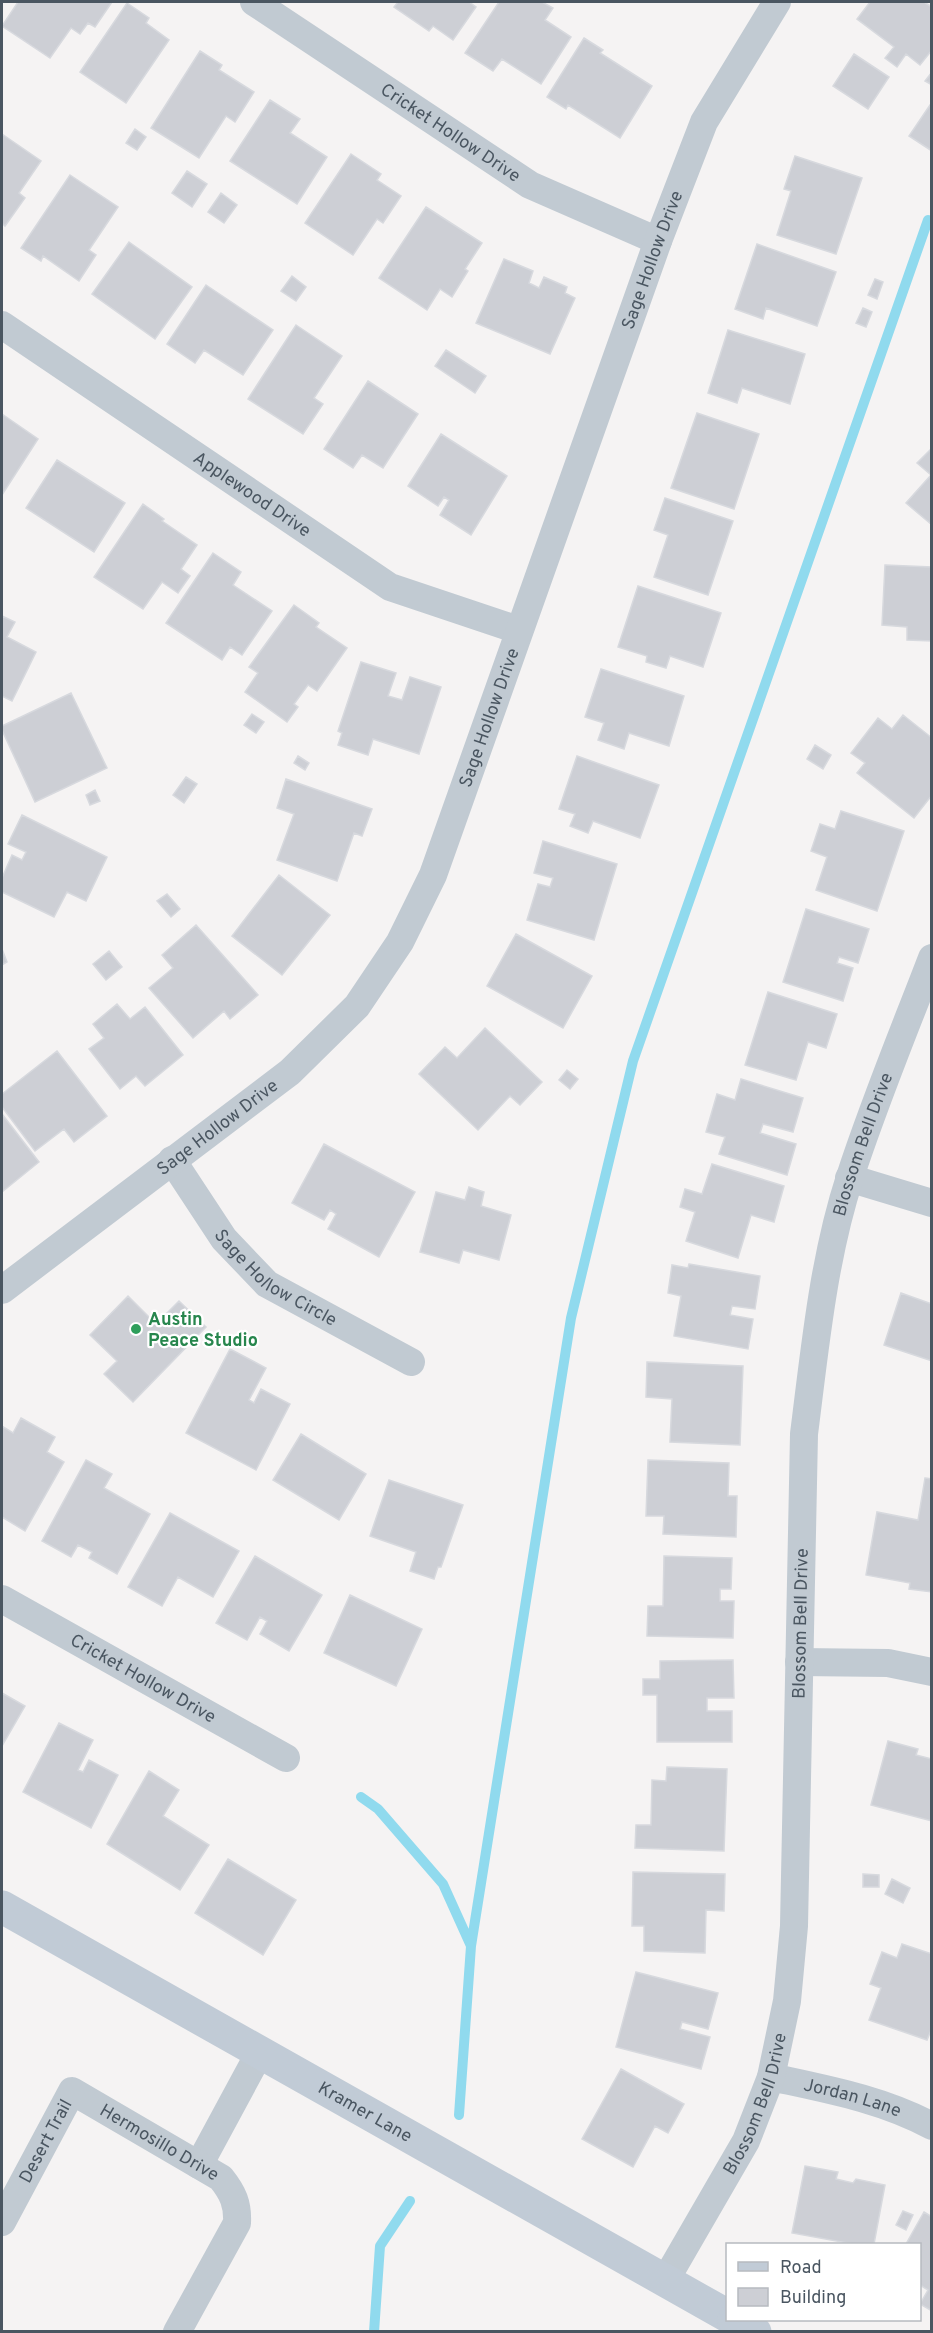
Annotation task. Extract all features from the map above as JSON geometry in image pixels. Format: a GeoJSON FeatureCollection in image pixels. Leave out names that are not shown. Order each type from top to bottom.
{"type":"FeatureCollection","features":[{"type":"Feature","properties":{"kind":"street","name":"Cricket Hollow Drive"},"geometry":{"type":"LineString","coordinates":[[254,2],[530,185],[658,241]]}},
{"type":"Feature","properties":{"kind":"street","name":"Sage Hollow Drive"},"geometry":{"type":"LineString","coordinates":[[2,1290],[290,1072],[357,1006],[400,942],[433,875],[518,630],[658,241],[704,122],[777,2]]}},
{"type":"Feature","properties":{"kind":"street","name":"Applewood Drive"},"geometry":{"type":"LineString","coordinates":[[2,325],[390,587],[518,630]]}},
{"type":"Feature","properties":{"kind":"street","name":"Blossom Bell Drive"},"geometry":{"type":"LineString","coordinates":[[665,2281],[746,2141],[771,2077],[787,2001],[794,1926],[804,1434],[828,1264],[849,1178],[932,958]]}},
{"type":"Feature","properties":{"kind":"street","name":"Sage Hollow Circle"},"geometry":{"type":"LineString","coordinates":[[172,1160],[224,1239],[267,1284],[411,1362]]}},
{"type":"Feature","properties":{"kind":"street"},"geometry":{"type":"LineString","coordinates":[[849,1178],[932,1203]]}},
{"type":"Feature","properties":{"kind":"street","name":"Cricket Hollow Drive"},"geometry":{"type":"LineString","coordinates":[[2,1599],[286,1758]]}},
{"type":"Feature","properties":{"kind":"street"},"geometry":{"type":"LineString","coordinates":[[799,1662],[888,1663],[932,1672]]}},
{"type":"Feature","properties":{"kind":"street","name":"Kramer Lane"},"geometry":{"type":"LineString","coordinates":[[2,1907],[726,2315]]}},
{"type":"Feature","properties":{"kind":"street"},"geometry":{"type":"LineString","coordinates":[[199,2165],[260,2052]]}},
{"type":"Feature","properties":{"kind":"street","name":"Jordan Lane"},"geometry":{"type":"LineString","coordinates":[[771,2077],[849,2093],[932,2126]]}},
{"type":"Feature","properties":{"kind":"street","name":"Hermosillo Drive"},"geometry":{"type":"LineString","coordinates":[[72,2091],[221,2178],[231,2190],[238,2207],[237,2223],[177,2331]]}},
{"type":"Feature","properties":{"kind":"street","name":"Desert Trail"},"geometry":{"type":"LineString","coordinates":[[2,2222],[72,2091]]}},
{"type":"Feature","properties":{"kind":"street"},"geometry":{"type":"LineString","coordinates":[[738,2321],[755,2331]]}},
{"type":"Feature","properties":{"kind":"building"},"geometry":{"type":"Polygon","coordinates":[[[18,2],[112,2],[95,27],[88,23],[80,34],[71,28],[50,58],[2,26],[18,2]]]}},
{"type":"Feature","properties":{"kind":"building"},"geometry":{"type":"Polygon","coordinates":[[[398,2],[469,2],[476,7],[453,40],[433,26],[429,31],[394,7],[398,2]]]}},
{"type":"Feature","properties":{"kind":"building"},"geometry":{"type":"Polygon","coordinates":[[[499,2],[542,2],[553,8],[545,20],[571,37],[541,84],[502,59],[493,71],[465,53],[499,2]]]}},
{"type":"Feature","properties":{"kind":"building"},"geometry":{"type":"Polygon","coordinates":[[[870,2],[924,2],[932,7],[932,50],[920,65],[906,54],[897,67],[885,58],[894,47],[857,19],[870,2]]]}},
{"type":"Feature","properties":{"kind":"building"},"geometry":{"type":"Polygon","coordinates":[[[127,3],[149,18],[146,23],[169,40],[126,103],[80,72],[127,3]]]}},
{"type":"Feature","properties":{"kind":"building"},"geometry":{"type":"Polygon","coordinates":[[[584,38],[603,50],[600,53],[652,86],[620,138],[568,105],[566,109],[547,97],[584,38]]]}},
{"type":"Feature","properties":{"kind":"building"},"geometry":{"type":"Polygon","coordinates":[[[200,51],[222,65],[219,70],[254,92],[235,122],[226,116],[199,158],[151,128],[200,51]]]}},
{"type":"Feature","properties":{"kind":"building"},"geometry":{"type":"Polygon","coordinates":[[[854,54],[889,77],[868,109],[833,86],[854,54]]]}},
{"type":"Feature","properties":{"kind":"building"},"geometry":{"type":"Polygon","coordinates":[[[932,72],[932,85],[925,81],[932,72]]]}},
{"type":"Feature","properties":{"kind":"building"},"geometry":{"type":"Polygon","coordinates":[[[270,100],[300,119],[290,133],[327,157],[297,204],[230,161],[270,100]]]}},
{"type":"Feature","properties":{"kind":"building"},"geometry":{"type":"Polygon","coordinates":[[[930,105],[932,106],[932,151],[909,136],[930,105]]]}},
{"type":"Feature","properties":{"kind":"building"},"geometry":{"type":"Polygon","coordinates":[[[135,129],[146,137],[137,150],[126,143],[135,129]]]}},
{"type":"Feature","properties":{"kind":"building"},"geometry":{"type":"Polygon","coordinates":[[[2,134],[41,161],[19,193],[25,198],[5,226],[2,223],[2,134]]]}},
{"type":"Feature","properties":{"kind":"building"},"geometry":{"type":"Polygon","coordinates":[[[351,154],[381,174],[377,180],[401,196],[383,223],[377,219],[353,255],[305,223],[351,154]]]}},
{"type":"Feature","properties":{"kind":"building"},"geometry":{"type":"Polygon","coordinates":[[[795,156],[862,178],[836,254],[777,235],[791,191],[784,189],[795,156]]]}},
{"type":"Feature","properties":{"kind":"building"},"geometry":{"type":"Polygon","coordinates":[[[187,171],[207,184],[192,207],[172,193],[187,171]]]}},
{"type":"Feature","properties":{"kind":"building"},"geometry":{"type":"Polygon","coordinates":[[[70,175],[118,207],[89,250],[96,255],[79,281],[43,256],[41,261],[21,248],[70,175]]]}},
{"type":"Feature","properties":{"kind":"building"},"geometry":{"type":"Polygon","coordinates":[[[221,193],[237,205],[224,223],[208,212],[221,193]]]}},
{"type":"Feature","properties":{"kind":"building"},"geometry":{"type":"Polygon","coordinates":[[[426,207],[482,243],[465,269],[468,271],[452,297],[440,289],[427,310],[379,278],[426,207]]]}},
{"type":"Feature","properties":{"kind":"building"},"geometry":{"type":"Polygon","coordinates":[[[129,242],[192,287],[155,339],[92,294],[129,242]]]}},
{"type":"Feature","properties":{"kind":"building"},"geometry":{"type":"Polygon","coordinates":[[[757,244],[836,272],[817,326],[766,308],[763,319],[735,309],[757,244]]]}},
{"type":"Feature","properties":{"kind":"building"},"geometry":{"type":"Polygon","coordinates":[[[504,259],[533,271],[529,283],[539,288],[544,277],[567,287],[565,293],[575,298],[550,354],[476,323],[504,259]]]}},
{"type":"Feature","properties":{"kind":"building"},"geometry":{"type":"Polygon","coordinates":[[[292,276],[306,287],[296,301],[281,291],[292,276]]]}},
{"type":"Feature","properties":{"kind":"building"},"geometry":{"type":"Polygon","coordinates":[[[875,279],[883,282],[877,299],[868,295],[875,279]]]}},
{"type":"Feature","properties":{"kind":"building"},"geometry":{"type":"Polygon","coordinates":[[[206,285],[273,330],[243,375],[204,350],[195,363],[167,344],[206,285]]]}},
{"type":"Feature","properties":{"kind":"building"},"geometry":{"type":"Polygon","coordinates":[[[863,308],[872,312],[866,327],[856,323],[863,308]]]}},
{"type":"Feature","properties":{"kind":"building"},"geometry":{"type":"Polygon","coordinates":[[[296,325],[342,356],[314,398],[323,404],[303,434],[248,399],[296,325]]]}},
{"type":"Feature","properties":{"kind":"building"},"geometry":{"type":"Polygon","coordinates":[[[728,330],[805,354],[790,404],[742,388],[737,403],[708,393],[728,330]]]}},
{"type":"Feature","properties":{"kind":"building"},"geometry":{"type":"Polygon","coordinates":[[[446,350],[486,376],[475,393],[435,366],[446,350]]]}},
{"type":"Feature","properties":{"kind":"building"},"geometry":{"type":"Polygon","coordinates":[[[368,381],[418,414],[383,468],[362,455],[353,468],[324,449],[368,381]]]}},
{"type":"Feature","properties":{"kind":"building"},"geometry":{"type":"Polygon","coordinates":[[[697,413],[759,434],[734,509],[671,488],[697,413]]]}},
{"type":"Feature","properties":{"kind":"building"},"geometry":{"type":"Polygon","coordinates":[[[2,414],[38,439],[2,495],[2,414]]]}},
{"type":"Feature","properties":{"kind":"building"},"geometry":{"type":"Polygon","coordinates":[[[441,434],[507,476],[471,535],[440,515],[449,500],[444,497],[438,506],[408,486],[441,434]]]}},
{"type":"Feature","properties":{"kind":"building"},"geometry":{"type":"Polygon","coordinates":[[[932,448],[932,525],[906,503],[931,475],[917,463],[932,448]]]}},
{"type":"Feature","properties":{"kind":"building"},"geometry":{"type":"Polygon","coordinates":[[[57,460],[125,503],[94,552],[26,508],[57,460]]]}},
{"type":"Feature","properties":{"kind":"building"},"geometry":{"type":"Polygon","coordinates":[[[665,498],[733,521],[708,595],[654,577],[668,535],[654,530],[665,498]]]}},
{"type":"Feature","properties":{"kind":"building"},"geometry":{"type":"Polygon","coordinates":[[[143,504],[164,519],[162,521],[197,545],[181,569],[190,576],[178,593],[162,582],[143,609],[94,577],[143,504]]]}},
{"type":"Feature","properties":{"kind":"building"},"geometry":{"type":"Polygon","coordinates":[[[213,553],[241,572],[233,585],[272,611],[242,655],[230,647],[222,660],[166,623],[213,553]]]}},
{"type":"Feature","properties":{"kind":"building"},"geometry":{"type":"Polygon","coordinates":[[[885,565],[932,567],[932,641],[907,640],[907,627],[882,625],[885,565]]]}},
{"type":"Feature","properties":{"kind":"building"},"geometry":{"type":"Polygon","coordinates":[[[638,586],[721,613],[703,667],[670,656],[666,668],[646,662],[647,656],[618,647],[638,586]]]}},
{"type":"Feature","properties":{"kind":"building"},"geometry":{"type":"Polygon","coordinates":[[[294,605],[319,623],[316,627],[347,648],[317,691],[308,685],[294,704],[298,707],[287,722],[245,692],[258,673],[249,667],[294,605]]]}},
{"type":"Feature","properties":{"kind":"building"},"geometry":{"type":"Polygon","coordinates":[[[2,616],[15,622],[7,637],[36,652],[12,701],[2,696],[2,616]]]}},
{"type":"Feature","properties":{"kind":"building"},"geometry":{"type":"Polygon","coordinates":[[[361,662],[396,673],[388,696],[402,700],[410,677],[441,687],[419,754],[373,739],[368,755],[338,745],[342,733],[338,731],[361,662]]]}},
{"type":"Feature","properties":{"kind":"building"},"geometry":{"type":"Polygon","coordinates":[[[601,669],[684,696],[669,746],[629,733],[624,749],[598,740],[604,723],[585,717],[601,669]]]}},
{"type":"Feature","properties":{"kind":"building"},"geometry":{"type":"Polygon","coordinates":[[[71,693],[107,768],[35,802],[2,726],[71,693]]]}},
{"type":"Feature","properties":{"kind":"building"},"geometry":{"type":"Polygon","coordinates":[[[252,714],[264,722],[256,733],[244,725],[252,714]]]}},
{"type":"Feature","properties":{"kind":"building"},"geometry":{"type":"Polygon","coordinates":[[[903,715],[932,738],[932,795],[914,818],[857,773],[865,763],[851,753],[878,718],[892,729],[903,715]]]}},
{"type":"Feature","properties":{"kind":"building"},"geometry":{"type":"Polygon","coordinates":[[[815,745],[831,755],[823,769],[807,759],[815,745]]]}},
{"type":"Feature","properties":{"kind":"building"},"geometry":{"type":"Polygon","coordinates":[[[298,756],[309,763],[305,770],[294,763],[298,756]]]}},
{"type":"Feature","properties":{"kind":"building"},"geometry":{"type":"Polygon","coordinates":[[[577,756],[659,785],[640,838],[593,821],[588,833],[570,826],[575,814],[559,809],[577,756]]]}},
{"type":"Feature","properties":{"kind":"building"},"geometry":{"type":"Polygon","coordinates":[[[186,777],[197,784],[184,803],[173,795],[186,777]]]}},
{"type":"Feature","properties":{"kind":"building"},"geometry":{"type":"Polygon","coordinates":[[[286,779],[372,809],[362,836],[354,833],[337,881],[277,860],[294,814],[277,808],[286,779]]]}},
{"type":"Feature","properties":{"kind":"building"},"geometry":{"type":"Polygon","coordinates":[[[95,790],[100,801],[90,805],[86,795],[95,790]]]}},
{"type":"Feature","properties":{"kind":"building"},"geometry":{"type":"Polygon","coordinates":[[[841,811],[904,831],[877,911],[816,890],[827,857],[811,851],[820,824],[835,829],[841,811]]]}},
{"type":"Feature","properties":{"kind":"building"},"geometry":{"type":"Polygon","coordinates":[[[22,815],[107,857],[86,901],[67,892],[54,917],[2,892],[2,878],[12,855],[22,860],[26,852],[8,844],[22,815]]]}},
{"type":"Feature","properties":{"kind":"building"},"geometry":{"type":"Polygon","coordinates":[[[543,841],[617,864],[594,940],[527,920],[538,884],[550,887],[553,878],[534,873],[543,841]]]}},
{"type":"Feature","properties":{"kind":"building"},"geometry":{"type":"Polygon","coordinates":[[[279,875],[330,915],[282,975],[232,936],[279,875]]]}},
{"type":"Feature","properties":{"kind":"building"},"geometry":{"type":"Polygon","coordinates":[[[167,894],[180,909],[171,917],[157,901],[167,894]]]}},
{"type":"Feature","properties":{"kind":"building"},"geometry":{"type":"Polygon","coordinates":[[[806,909],[869,929],[858,963],[839,957],[837,963],[853,968],[843,1001],[783,982],[806,909]]]}},
{"type":"Feature","properties":{"kind":"building"},"geometry":{"type":"Polygon","coordinates":[[[196,925],[258,995],[230,1019],[224,1011],[193,1038],[149,988],[173,968],[162,955],[196,925]]]}},
{"type":"Feature","properties":{"kind":"building"},"geometry":{"type":"Polygon","coordinates":[[[516,934],[592,976],[563,1028],[487,986],[516,934]]]}},
{"type":"Feature","properties":{"kind":"building"},"geometry":{"type":"Polygon","coordinates":[[[2,949],[7,962],[2,965],[2,949]]]}},
{"type":"Feature","properties":{"kind":"building"},"geometry":{"type":"Polygon","coordinates":[[[109,951],[122,967],[106,980],[93,964],[109,951]]]}},
{"type":"Feature","properties":{"kind":"building"},"geometry":{"type":"Polygon","coordinates":[[[768,992],[837,1014],[826,1048],[808,1042],[796,1080],[745,1065],[768,992]]]}},
{"type":"Feature","properties":{"kind":"building"},"geometry":{"type":"Polygon","coordinates":[[[117,1004],[130,1019],[145,1007],[183,1055],[145,1086],[136,1076],[120,1089],[89,1049],[104,1038],[93,1024],[117,1004]]]}},
{"type":"Feature","properties":{"kind":"building"},"geometry":{"type":"Polygon","coordinates":[[[485,1028],[542,1082],[520,1105],[510,1096],[478,1130],[419,1074],[445,1047],[457,1058],[485,1028]]]}},
{"type":"Feature","properties":{"kind":"building"},"geometry":{"type":"Polygon","coordinates":[[[57,1051],[107,1116],[74,1142],[64,1129],[35,1151],[2,1107],[2,1094],[57,1051]]]}},
{"type":"Feature","properties":{"kind":"building"},"geometry":{"type":"Polygon","coordinates":[[[567,1070],[578,1079],[570,1089],[559,1080],[567,1070]]]}},
{"type":"Feature","properties":{"kind":"building"},"geometry":{"type":"Polygon","coordinates":[[[741,1079],[803,1098],[793,1132],[763,1124],[760,1133],[796,1144],[787,1175],[719,1154],[725,1137],[706,1132],[717,1094],[735,1100],[741,1079]]]}},
{"type":"Feature","properties":{"kind":"building"},"geometry":{"type":"Polygon","coordinates":[[[2,1114],[39,1162],[2,1192],[2,1114]]]}},
{"type":"Feature","properties":{"kind":"building"},"geometry":{"type":"Polygon","coordinates":[[[324,1144],[415,1192],[379,1257],[328,1229],[336,1214],[330,1210],[324,1220],[292,1203],[324,1144]]]}},
{"type":"Feature","properties":{"kind":"building"},"geometry":{"type":"Polygon","coordinates":[[[712,1164],[784,1186],[774,1222],[751,1215],[738,1258],[686,1241],[695,1212],[680,1207],[685,1189],[702,1194],[712,1164]]]}},
{"type":"Feature","properties":{"kind":"building"},"geometry":{"type":"Polygon","coordinates":[[[469,1187],[484,1192],[481,1206],[511,1215],[499,1260],[463,1250],[459,1263],[420,1252],[436,1192],[465,1200],[469,1187]]]}},
{"type":"Feature","properties":{"kind":"building"},"geometry":{"type":"Polygon","coordinates":[[[689,1264],[760,1276],[755,1309],[732,1306],[730,1315],[753,1319],[748,1349],[674,1336],[681,1296],[668,1293],[672,1265],[688,1268],[689,1264]]]}},
{"type":"Feature","properties":{"kind":"building"},"geometry":{"type":"Polygon","coordinates":[[[901,1293],[932,1304],[932,1361],[884,1345],[901,1293]]]}},
{"type":"Feature","properties":{"kind":"building"},"geometry":{"type":"Polygon","coordinates":[[[128,1296],[156,1324],[179,1301],[206,1327],[133,1402],[104,1374],[117,1361],[90,1335],[128,1296]]]}},
{"type":"Feature","properties":{"kind":"building"},"geometry":{"type":"Polygon","coordinates":[[[230,1349],[266,1368],[249,1400],[254,1403],[261,1389],[290,1404],[256,1470],[186,1433],[230,1349]]]}},
{"type":"Feature","properties":{"kind":"building"},"geometry":{"type":"Polygon","coordinates":[[[647,1362],[743,1366],[740,1445],[670,1442],[672,1399],[646,1397],[647,1362]]]}},
{"type":"Feature","properties":{"kind":"building"},"geometry":{"type":"Polygon","coordinates":[[[21,1418],[55,1437],[47,1452],[64,1462],[25,1531],[2,1517],[2,1426],[13,1433],[21,1418]]]}},
{"type":"Feature","properties":{"kind":"building"},"geometry":{"type":"Polygon","coordinates":[[[301,1434],[366,1474],[339,1520],[273,1480],[301,1434]]]}},
{"type":"Feature","properties":{"kind":"building"},"geometry":{"type":"Polygon","coordinates":[[[86,1460],[112,1474],[104,1488],[150,1514],[117,1574],[89,1558],[92,1552],[78,1545],[71,1557],[42,1541],[86,1460]]]}},
{"type":"Feature","properties":{"kind":"building"},"geometry":{"type":"Polygon","coordinates":[[[648,1460],[729,1463],[728,1496],[737,1496],[736,1537],[663,1534],[664,1516],[646,1516],[648,1460]]]}},
{"type":"Feature","properties":{"kind":"building"},"geometry":{"type":"Polygon","coordinates":[[[925,1478],[932,1479],[932,1592],[909,1589],[910,1583],[866,1575],[877,1512],[918,1520],[925,1478]]]}},
{"type":"Feature","properties":{"kind":"building"},"geometry":{"type":"Polygon","coordinates":[[[389,1480],[463,1505],[441,1567],[438,1567],[434,1579],[410,1571],[416,1552],[370,1536],[389,1480]]]}},
{"type":"Feature","properties":{"kind":"building"},"geometry":{"type":"Polygon","coordinates":[[[170,1513],[239,1551],[213,1597],[178,1577],[162,1606],[128,1587],[170,1513]]]}},
{"type":"Feature","properties":{"kind":"building"},"geometry":{"type":"Polygon","coordinates":[[[255,1556],[322,1595],[289,1651],[260,1634],[267,1621],[260,1617],[247,1640],[216,1623],[255,1556]]]}},
{"type":"Feature","properties":{"kind":"building"},"geometry":{"type":"Polygon","coordinates":[[[664,1556],[732,1558],[731,1589],[720,1589],[720,1601],[734,1601],[733,1638],[647,1636],[648,1606],[663,1606],[664,1556]]]}},
{"type":"Feature","properties":{"kind":"building"},"geometry":{"type":"Polygon","coordinates":[[[350,1595],[422,1629],[396,1686],[324,1653],[350,1595]]]}},
{"type":"Feature","properties":{"kind":"building"},"geometry":{"type":"Polygon","coordinates":[[[733,1660],[734,1698],[707,1698],[707,1711],[732,1711],[732,1742],[657,1742],[657,1695],[643,1695],[643,1679],[660,1679],[660,1661],[733,1660]]]}},
{"type":"Feature","properties":{"kind":"building"},"geometry":{"type":"Polygon","coordinates":[[[2,1693],[25,1706],[2,1746],[2,1693]]]}},
{"type":"Feature","properties":{"kind":"building"},"geometry":{"type":"Polygon","coordinates":[[[59,1723],[93,1740],[78,1770],[83,1772],[89,1760],[118,1775],[91,1828],[23,1792],[59,1723]]]}},
{"type":"Feature","properties":{"kind":"building"},"geometry":{"type":"Polygon","coordinates":[[[888,1741],[918,1749],[916,1755],[932,1759],[932,1821],[871,1805],[888,1741]]]}},
{"type":"Feature","properties":{"kind":"building"},"geometry":{"type":"Polygon","coordinates":[[[667,1767],[727,1769],[724,1851],[635,1848],[636,1825],[651,1825],[652,1780],[666,1781],[667,1767]]]}},
{"type":"Feature","properties":{"kind":"building"},"geometry":{"type":"Polygon","coordinates":[[[149,1771],[179,1790],[163,1816],[209,1845],[180,1890],[107,1844],[149,1771]]]}},
{"type":"Feature","properties":{"kind":"building"},"geometry":{"type":"Polygon","coordinates":[[[228,1859],[296,1900],[263,1955],[195,1913],[228,1859]]]}},
{"type":"Feature","properties":{"kind":"building"},"geometry":{"type":"Polygon","coordinates":[[[633,1872],[725,1874],[724,1911],[706,1910],[705,1953],[644,1951],[644,1926],[632,1926],[633,1872]]]}},
{"type":"Feature","properties":{"kind":"building"},"geometry":{"type":"Polygon","coordinates":[[[863,1874],[879,1875],[879,1887],[863,1887],[863,1874]]]}},
{"type":"Feature","properties":{"kind":"building"},"geometry":{"type":"Polygon","coordinates":[[[892,1879],[910,1888],[903,1903],[885,1894],[892,1879]]]}},
{"type":"Feature","properties":{"kind":"building"},"geometry":{"type":"Polygon","coordinates":[[[902,1944],[932,1954],[932,2028],[927,2040],[869,2020],[881,1988],[870,1984],[882,1952],[897,1958],[902,1944]]]}},
{"type":"Feature","properties":{"kind":"building"},"geometry":{"type":"Polygon","coordinates":[[[636,1972],[718,1993],[708,2029],[682,2022],[680,2029],[710,2037],[701,2069],[616,2047],[636,1972]]]}},
{"type":"Feature","properties":{"kind":"building"},"geometry":{"type":"Polygon","coordinates":[[[621,2069],[684,2104],[668,2133],[655,2126],[633,2167],[582,2139],[621,2069]]]}},
{"type":"Feature","properties":{"kind":"building"},"geometry":{"type":"Polygon","coordinates":[[[805,2166],[838,2172],[836,2179],[853,2183],[856,2179],[885,2185],[874,2243],[847,2243],[792,2233],[805,2166]]]}},
{"type":"Feature","properties":{"kind":"building"},"geometry":{"type":"Polygon","coordinates":[[[903,2211],[913,2215],[906,2230],[896,2225],[903,2211]]]}},
{"type":"Feature","properties":{"kind":"building"},"geometry":{"type":"Polygon","coordinates":[[[924,2212],[932,2217],[932,2311],[921,2305],[928,2290],[921,2286],[921,2243],[907,2243],[924,2212]]]}},
{"type":"Feature","properties":{"kind":"waterway"},"geometry":{"type":"LineString","coordinates":[[471,1946],[571,1318],[633,1061],[928,220]]}},
{"type":"Feature","properties":{"kind":"waterway"},"geometry":{"type":"LineString","coordinates":[[361,1797],[378,1809],[443,1884],[471,1946],[459,2115]]}},
{"type":"Feature","properties":{"kind":"waterway"},"geometry":{"type":"LineString","coordinates":[[374,2332],[380,2246],[410,2201]]}},
{"type":"Feature","properties":{"kind":"place","name":"Austin Peace Studio"},"geometry":{"type":"Point","coordinates":[136,1329]}}]}
